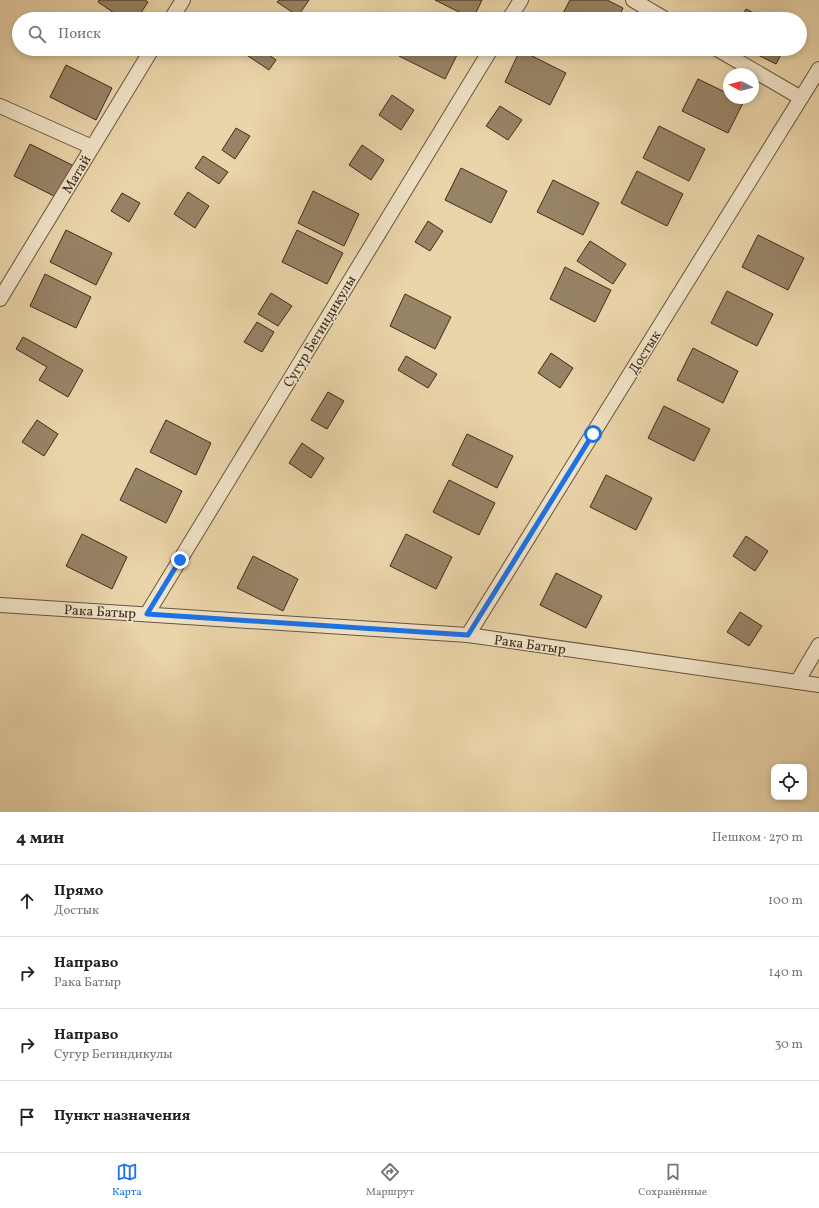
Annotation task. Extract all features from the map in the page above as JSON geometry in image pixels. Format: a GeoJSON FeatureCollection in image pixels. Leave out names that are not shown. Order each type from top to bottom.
{"type":"FeatureCollection","features":[{"type":"Feature","properties":{"kind":"street"},"geometry":{"type":"LineString","coordinates":[[175,12],[183,0]]}},
{"type":"Feature","properties":{"kind":"street"},"geometry":{"type":"LineString","coordinates":[[513,12],[521,0]]}},
{"type":"Feature","properties":{"kind":"street"},"geometry":{"type":"LineString","coordinates":[[633,0],[653,12]]}},
{"type":"Feature","properties":{"kind":"street","name":"Матай"},"geometry":{"type":"LineString","coordinates":[[0,298],[148,56]]}},
{"type":"Feature","properties":{"kind":"street","name":"Сугур Бегиндикулы"},"geometry":{"type":"LineString","coordinates":[[147,614],[487,56]]}},
{"type":"Feature","properties":{"kind":"street"},"geometry":{"type":"LineString","coordinates":[[729,56],[801,98]]}},
{"type":"Feature","properties":{"kind":"street","name":"Достык"},"geometry":{"type":"LineString","coordinates":[[468,635],[819,69]]}},
{"type":"Feature","properties":{"kind":"street"},"geometry":{"type":"LineString","coordinates":[[0,106],[92,148]]}},
{"type":"Feature","properties":{"kind":"street","name":"Рака Батыр"},"geometry":{"type":"LineString","coordinates":[[0,605],[468,635],[819,685]]}},
{"type":"Feature","properties":{"kind":"street"},"geometry":{"type":"LineString","coordinates":[[797,682],[819,645]]}},
{"type":"Feature","properties":{"kind":"building"},"geometry":{"type":"Polygon","coordinates":[[[99,0],[145,0],[148,2],[142,12],[113,12],[98,2],[99,0]]]}},
{"type":"Feature","properties":{"kind":"building"},"geometry":{"type":"Polygon","coordinates":[[[279,0],[309,0],[301,12],[292,12],[277,2],[279,0]]]}},
{"type":"Feature","properties":{"kind":"building"},"geometry":{"type":"Polygon","coordinates":[[[435,0],[482,0],[476,12],[459,12],[435,0]]]}},
{"type":"Feature","properties":{"kind":"building"},"geometry":{"type":"Polygon","coordinates":[[[570,0],[607,0],[623,8],[621,12],[564,12],[570,0]]]}},
{"type":"Feature","properties":{"kind":"building"},"geometry":{"type":"Polygon","coordinates":[[[746,9],[752,12],[744,12],[746,9]]]}},
{"type":"Feature","properties":{"kind":"building"},"geometry":{"type":"Polygon","coordinates":[[[248,56],[271,56],[276,60],[269,70],[248,56]]]}},
{"type":"Feature","properties":{"kind":"building"},"geometry":{"type":"Polygon","coordinates":[[[399,56],[456,56],[445,79],[399,56]]]}},
{"type":"Feature","properties":{"kind":"building"},"geometry":{"type":"Polygon","coordinates":[[[517,56],[532,56],[566,73],[550,105],[505,82],[517,56]]]}},
{"type":"Feature","properties":{"kind":"building"},"geometry":{"type":"Polygon","coordinates":[[[760,56],[780,56],[776,64],[760,56]]]}},
{"type":"Feature","properties":{"kind":"building"},"geometry":{"type":"Polygon","coordinates":[[[66,65],[112,88],[96,120],[50,97],[66,65]]]}},
{"type":"Feature","properties":{"kind":"building"},"geometry":{"type":"Polygon","coordinates":[[[698,79],[723,91],[723,104],[742,104],[728,133],[682,111],[698,79]]]}},
{"type":"Feature","properties":{"kind":"building"},"geometry":{"type":"Polygon","coordinates":[[[392,95],[414,110],[401,130],[379,115],[392,95]]]}},
{"type":"Feature","properties":{"kind":"building"},"geometry":{"type":"Polygon","coordinates":[[[500,106],[522,120],[508,140],[486,126],[500,106]]]}},
{"type":"Feature","properties":{"kind":"building"},"geometry":{"type":"Polygon","coordinates":[[[659,126],[705,149],[689,181],[643,158],[659,126]]]}},
{"type":"Feature","properties":{"kind":"building"},"geometry":{"type":"Polygon","coordinates":[[[236,128],[250,136],[235,159],[222,150],[236,128]]]}},
{"type":"Feature","properties":{"kind":"building"},"geometry":{"type":"Polygon","coordinates":[[[30,144],[76,167],[60,199],[14,176],[30,144]]]}},
{"type":"Feature","properties":{"kind":"building"},"geometry":{"type":"Polygon","coordinates":[[[362,145],[384,160],[371,180],[349,165],[362,145]]]}},
{"type":"Feature","properties":{"kind":"building"},"geometry":{"type":"Polygon","coordinates":[[[203,156],[228,172],[219,184],[195,168],[203,156]]]}},
{"type":"Feature","properties":{"kind":"building"},"geometry":{"type":"Polygon","coordinates":[[[461,168],[507,191],[491,223],[445,200],[461,168]]]}},
{"type":"Feature","properties":{"kind":"building"},"geometry":{"type":"Polygon","coordinates":[[[637,171],[683,194],[667,226],[621,203],[637,171]]]}},
{"type":"Feature","properties":{"kind":"building"},"geometry":{"type":"Polygon","coordinates":[[[553,180],[599,203],[583,235],[537,212],[553,180]]]}},
{"type":"Feature","properties":{"kind":"building"},"geometry":{"type":"Polygon","coordinates":[[[313,191],[359,214],[344,246],[298,223],[313,191]]]}},
{"type":"Feature","properties":{"kind":"building"},"geometry":{"type":"Polygon","coordinates":[[[188,192],[209,206],[195,228],[174,214],[188,192]]]}},
{"type":"Feature","properties":{"kind":"building"},"geometry":{"type":"Polygon","coordinates":[[[122,193],[140,203],[129,222],[111,211],[122,193]]]}},
{"type":"Feature","properties":{"kind":"building"},"geometry":{"type":"Polygon","coordinates":[[[428,221],[443,231],[430,251],[415,242],[428,221]]]}},
{"type":"Feature","properties":{"kind":"building"},"geometry":{"type":"Polygon","coordinates":[[[66,230],[112,253],[96,285],[50,262],[66,230]]]}},
{"type":"Feature","properties":{"kind":"building"},"geometry":{"type":"Polygon","coordinates":[[[297,230],[343,253],[327,284],[282,262],[297,230]]]}},
{"type":"Feature","properties":{"kind":"building"},"geometry":{"type":"Polygon","coordinates":[[[758,235],[804,258],[788,290],[742,267],[758,235]]]}},
{"type":"Feature","properties":{"kind":"building"},"geometry":{"type":"Polygon","coordinates":[[[590,241],[626,264],[613,284],[577,261],[590,241]]]}},
{"type":"Feature","properties":{"kind":"building"},"geometry":{"type":"Polygon","coordinates":[[[565,267],[611,290],[595,322],[550,299],[565,267]]]}},
{"type":"Feature","properties":{"kind":"building"},"geometry":{"type":"Polygon","coordinates":[[[45,274],[91,297],[76,328],[30,306],[45,274]]]}},
{"type":"Feature","properties":{"kind":"building"},"geometry":{"type":"Polygon","coordinates":[[[727,291],[773,314],[757,346],[711,323],[727,291]]]}},
{"type":"Feature","properties":{"kind":"building"},"geometry":{"type":"Polygon","coordinates":[[[271,293],[292,306],[278,326],[258,314],[271,293]]]}},
{"type":"Feature","properties":{"kind":"building"},"geometry":{"type":"Polygon","coordinates":[[[405,294],[451,317],[435,349],[390,326],[405,294]]]}},
{"type":"Feature","properties":{"kind":"building"},"geometry":{"type":"Polygon","coordinates":[[[257,322],[274,332],[262,352],[244,342],[257,322]]]}},
{"type":"Feature","properties":{"kind":"building"},"geometry":{"type":"Polygon","coordinates":[[[23,337],[83,370],[68,397],[39,380],[47,367],[16,349],[23,337]]]}},
{"type":"Feature","properties":{"kind":"building"},"geometry":{"type":"Polygon","coordinates":[[[693,348],[738,371],[723,403],[677,380],[693,348]]]}},
{"type":"Feature","properties":{"kind":"building"},"geometry":{"type":"Polygon","coordinates":[[[551,353],[573,368],[560,388],[538,373],[551,353]]]}},
{"type":"Feature","properties":{"kind":"building"},"geometry":{"type":"Polygon","coordinates":[[[406,356],[437,374],[428,388],[398,370],[406,356]]]}},
{"type":"Feature","properties":{"kind":"building"},"geometry":{"type":"Polygon","coordinates":[[[328,392],[344,401],[327,429],[311,420],[328,392]]]}},
{"type":"Feature","properties":{"kind":"building"},"geometry":{"type":"Polygon","coordinates":[[[664,406],[710,429],[694,461],[648,438],[664,406]]]}},
{"type":"Feature","properties":{"kind":"building"},"geometry":{"type":"Polygon","coordinates":[[[37,420],[58,434],[44,456],[22,442],[37,420]]]}},
{"type":"Feature","properties":{"kind":"building"},"geometry":{"type":"Polygon","coordinates":[[[166,420],[211,443],[196,475],[150,452],[166,420]]]}},
{"type":"Feature","properties":{"kind":"building"},"geometry":{"type":"Polygon","coordinates":[[[467,434],[513,456],[497,488],[452,465],[467,434]]]}},
{"type":"Feature","properties":{"kind":"building"},"geometry":{"type":"Polygon","coordinates":[[[302,443],[324,458],[311,478],[289,463],[302,443]]]}},
{"type":"Feature","properties":{"kind":"building"},"geometry":{"type":"Polygon","coordinates":[[[136,468],[182,491],[166,523],[120,500],[136,468]]]}},
{"type":"Feature","properties":{"kind":"building"},"geometry":{"type":"Polygon","coordinates":[[[606,475],[652,498],[636,530],[590,507],[606,475]]]}},
{"type":"Feature","properties":{"kind":"building"},"geometry":{"type":"Polygon","coordinates":[[[449,480],[495,503],[479,535],[433,512],[449,480]]]}},
{"type":"Feature","properties":{"kind":"building"},"geometry":{"type":"Polygon","coordinates":[[[82,534],[127,557],[112,589],[66,566],[82,534]]]}},
{"type":"Feature","properties":{"kind":"building"},"geometry":{"type":"Polygon","coordinates":[[[406,534],[452,557],[436,589],[390,566],[406,534]]]}},
{"type":"Feature","properties":{"kind":"building"},"geometry":{"type":"Polygon","coordinates":[[[746,536],[768,551],[755,571],[733,556],[746,536]]]}},
{"type":"Feature","properties":{"kind":"building"},"geometry":{"type":"Polygon","coordinates":[[[253,556],[298,579],[283,611],[237,588],[253,556]]]}},
{"type":"Feature","properties":{"kind":"building"},"geometry":{"type":"Polygon","coordinates":[[[556,573],[602,596],[586,628],[540,605],[556,573]]]}},
{"type":"Feature","properties":{"kind":"building"},"geometry":{"type":"Polygon","coordinates":[[[740,612],[762,626],[749,646],[727,632],[740,612]]]}},
{"type":"Feature","properties":{"kind":"route"},"geometry":{"type":"LineString","coordinates":[[180,560],[147,614],[468,635],[593,434]]}}]}
